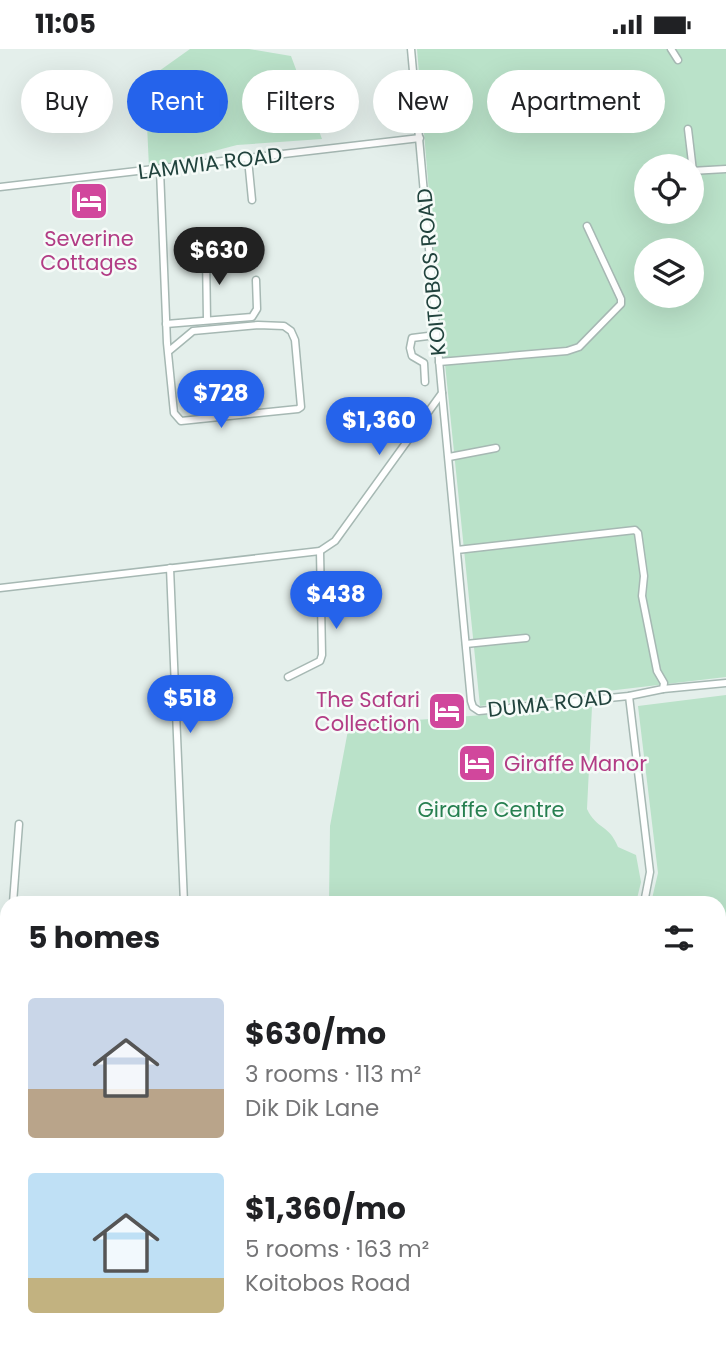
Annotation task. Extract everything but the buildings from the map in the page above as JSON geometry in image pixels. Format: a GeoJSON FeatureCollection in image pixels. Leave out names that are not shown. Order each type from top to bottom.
{"type":"FeatureCollection","features":[{"type":"Feature","properties":{"kind":"street","name":"KOITOBOS ROAD"},"geometry":{"type":"LineString","coordinates":[[411,49],[473,707]]}},
{"type":"Feature","properties":{"kind":"street"},"geometry":{"type":"LineString","coordinates":[[671,49],[678,59]]}},
{"type":"Feature","properties":{"kind":"street"},"geometry":{"type":"LineString","coordinates":[[688,129],[690,154]]}},
{"type":"Feature","properties":{"kind":"street","name":"LAMWIA ROAD"},"geometry":{"type":"LineString","coordinates":[[0,187],[420,138]]}},
{"type":"Feature","properties":{"kind":"street"},"geometry":{"type":"LineString","coordinates":[[248,159],[252,199]]}},
{"type":"Feature","properties":{"kind":"street"},"geometry":{"type":"LineString","coordinates":[[704,170],[726,169]]}},
{"type":"Feature","properties":{"kind":"street"},"geometry":{"type":"LineString","coordinates":[[160,170],[166,324],[174,413],[181,421],[301,407],[295,339],[291,331],[284,326],[258,325],[193,331],[169,351]]}},
{"type":"Feature","properties":{"kind":"street"},"geometry":{"type":"LineString","coordinates":[[439,362],[554,353],[579,347],[621,305],[621,299],[587,226]]}},
{"type":"Feature","properties":{"kind":"street"},"geometry":{"type":"LineString","coordinates":[[206,254],[207,320]]}},
{"type":"Feature","properties":{"kind":"street"},"geometry":{"type":"LineString","coordinates":[[166,324],[252,317],[257,309],[256,280]]}},
{"type":"Feature","properties":{"kind":"street"},"geometry":{"type":"LineString","coordinates":[[425,382],[424,363],[412,356],[412,338],[436,335]]}},
{"type":"Feature","properties":{"kind":"street"},"geometry":{"type":"LineString","coordinates":[[0,588],[320,551],[335,541],[442,393]]}},
{"type":"Feature","properties":{"kind":"street"},"geometry":{"type":"LineString","coordinates":[[449,457],[496,448]]}},
{"type":"Feature","properties":{"kind":"street"},"geometry":{"type":"LineString","coordinates":[[457,549],[635,530],[638,533],[644,576],[642,596],[657,671],[664,683],[663,689]]}},
{"type":"Feature","properties":{"kind":"street"},"geometry":{"type":"LineString","coordinates":[[288,677],[320,661],[323,655],[320,551]]}},
{"type":"Feature","properties":{"kind":"street"},"geometry":{"type":"LineString","coordinates":[[170,568],[184,896]]}},
{"type":"Feature","properties":{"kind":"street"},"geometry":{"type":"LineString","coordinates":[[466,644],[526,638]]}},
{"type":"Feature","properties":{"kind":"street","name":"DUMA ROAD"},"geometry":{"type":"LineString","coordinates":[[473,707],[479,711],[726,683]]}},
{"type":"Feature","properties":{"kind":"street"},"geometry":{"type":"LineString","coordinates":[[629,695],[650,873],[645,896]]}},
{"type":"Feature","properties":{"kind":"street"},"geometry":{"type":"LineString","coordinates":[[14,896],[19,824]]}},
{"type":"Feature","properties":{"kind":"green space"},"geometry":{"type":"Polygon","coordinates":[[[190,49],[249,49],[291,56],[296,70],[242,70],[242,133],[320,133],[322,139],[237,145],[149,168],[147,133],[228,133],[228,70],[160,70],[190,49]]]}},
{"type":"Feature","properties":{"kind":"green space"},"geometry":{"type":"Polygon","coordinates":[[[417,49],[726,49],[726,677],[480,706],[424,133],[473,133],[473,70],[419,70],[417,49]]]}},
{"type":"Feature","properties":{"kind":"green space"},"geometry":{"type":"Polygon","coordinates":[[[726,695],[726,896],[653,896],[658,873],[638,706],[726,695]]]}},
{"type":"Feature","properties":{"kind":"green space","name":"Giraffe Centre"},"geometry":{"type":"Polygon","coordinates":[[[592,707],[587,809],[595,821],[611,834],[618,847],[636,855],[641,882],[638,896],[329,896],[330,826],[349,725],[592,707]]]}},
{"type":"Feature","properties":{"kind":"place","name":"Severine Cottages"},"geometry":{"type":"Point","coordinates":[89,201]}},
{"type":"Feature","properties":{"kind":"place","name":"The Safari Collection"},"geometry":{"type":"Point","coordinates":[447,711]}},
{"type":"Feature","properties":{"kind":"place","name":"Giraffe Manor"},"geometry":{"type":"Point","coordinates":[477,763]}}]}
